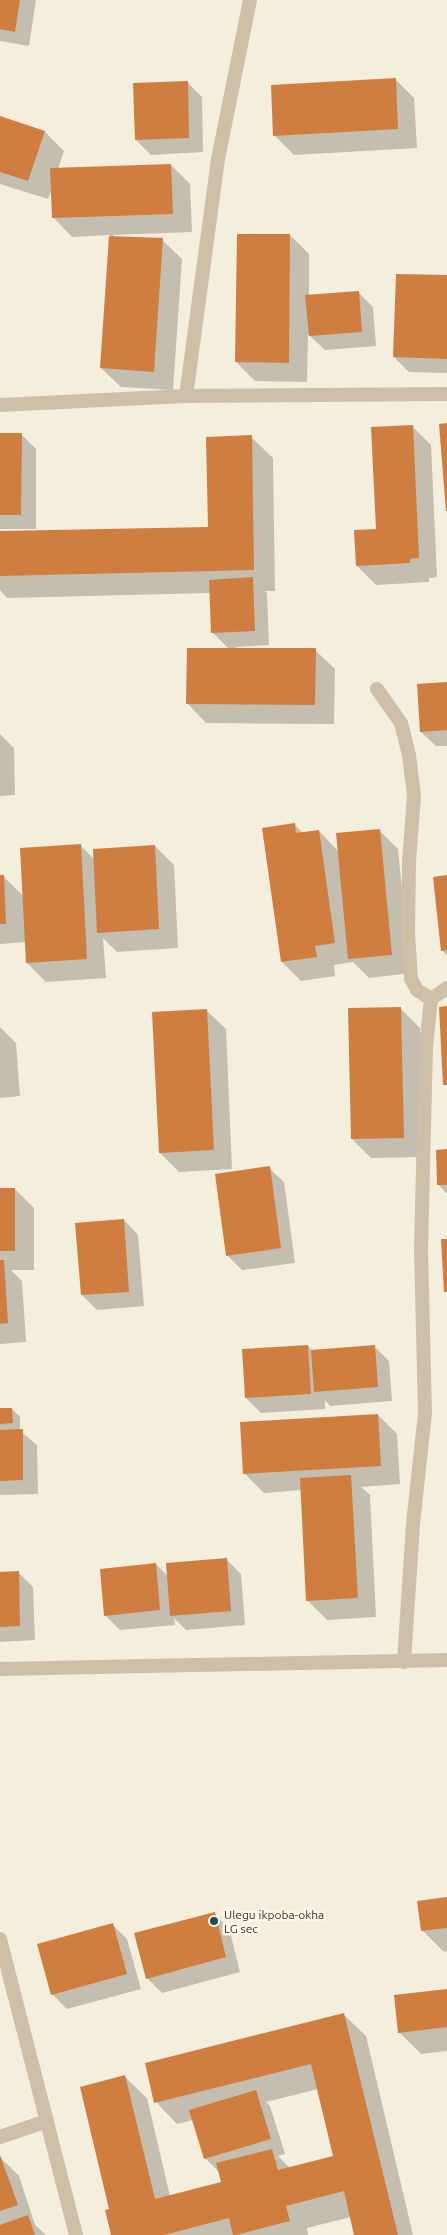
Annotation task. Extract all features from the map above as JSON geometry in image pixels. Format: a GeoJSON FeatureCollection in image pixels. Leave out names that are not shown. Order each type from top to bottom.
{"type":"FeatureCollection","features":[{"type":"Feature","properties":{"kind":"street"},"geometry":{"type":"LineString","coordinates":[[186,396],[218,159],[250,0]]}},
{"type":"Feature","properties":{"kind":"street"},"geometry":{"type":"LineString","coordinates":[[0,405],[186,396],[447,394]]}},
{"type":"Feature","properties":{"kind":"street"},"geometry":{"type":"LineString","coordinates":[[377,689],[401,722],[409,755],[414,795],[409,862],[408,933],[411,980],[417,990],[431,999]]}},
{"type":"Feature","properties":{"kind":"street"},"geometry":{"type":"LineString","coordinates":[[404,1662],[413,1524],[425,1413],[422,1240],[426,1046],[431,999],[447,988]]}},
{"type":"Feature","properties":{"kind":"street"},"geometry":{"type":"LineString","coordinates":[[0,1670],[447,1660]]}},
{"type":"Feature","properties":{"kind":"street"},"geometry":{"type":"LineString","coordinates":[[0,1939],[76,2235]]}},
{"type":"Feature","properties":{"kind":"street"},"geometry":{"type":"LineString","coordinates":[[0,2137],[47,2122]]}},
{"type":"Feature","properties":{"kind":"building"},"geometry":{"type":"Polygon","coordinates":[[[0,0],[20,0],[15,32],[0,29],[0,0]]]}},
{"type":"Feature","properties":{"kind":"building"},"geometry":{"type":"Polygon","coordinates":[[[396,78],[398,129],[273,136],[271,85],[396,78]]]}},
{"type":"Feature","properties":{"kind":"building"},"geometry":{"type":"Polygon","coordinates":[[[188,81],[189,138],[135,140],[133,83],[188,81]]]}},
{"type":"Feature","properties":{"kind":"building"},"geometry":{"type":"Polygon","coordinates":[[[0,116],[45,131],[28,181],[0,172],[0,116]]]}},
{"type":"Feature","properties":{"kind":"building"},"geometry":{"type":"Polygon","coordinates":[[[171,164],[173,214],[52,218],[50,168],[171,164]]]}},
{"type":"Feature","properties":{"kind":"building"},"geometry":{"type":"Polygon","coordinates":[[[237,234],[290,234],[289,363],[235,362],[237,234]]]}},
{"type":"Feature","properties":{"kind":"building"},"geometry":{"type":"Polygon","coordinates":[[[109,236],[163,238],[154,372],[100,368],[109,236]]]}},
{"type":"Feature","properties":{"kind":"building"},"geometry":{"type":"Polygon","coordinates":[[[396,274],[447,275],[447,359],[393,357],[396,274]]]}},
{"type":"Feature","properties":{"kind":"building"},"geometry":{"type":"Polygon","coordinates":[[[359,291],[362,332],[309,336],[305,295],[359,291]]]}},
{"type":"Feature","properties":{"kind":"building"},"geometry":{"type":"Polygon","coordinates":[[[447,423],[447,511],[446,511],[439,424],[447,423]]]}},
{"type":"Feature","properties":{"kind":"building"},"geometry":{"type":"Polygon","coordinates":[[[413,425],[419,558],[410,559],[410,563],[356,566],[354,530],[376,529],[371,427],[413,425]]]}},
{"type":"Feature","properties":{"kind":"building"},"geometry":{"type":"Polygon","coordinates":[[[0,433],[22,433],[21,515],[0,515],[0,433]]]}},
{"type":"Feature","properties":{"kind":"building"},"geometry":{"type":"Polygon","coordinates":[[[252,435],[254,570],[0,576],[0,531],[208,527],[206,437],[252,435]]]}},
{"type":"Feature","properties":{"kind":"building"},"geometry":{"type":"Polygon","coordinates":[[[253,577],[255,631],[211,633],[209,580],[253,577]]]}},
{"type":"Feature","properties":{"kind":"building"},"geometry":{"type":"Polygon","coordinates":[[[187,648],[316,648],[315,705],[186,704],[187,648]]]}},
{"type":"Feature","properties":{"kind":"building"},"geometry":{"type":"Polygon","coordinates":[[[447,682],[447,730],[420,732],[417,684],[447,682]]]}},
{"type":"Feature","properties":{"kind":"building"},"geometry":{"type":"Polygon","coordinates":[[[295,823],[296,833],[319,830],[335,943],[315,946],[317,957],[281,962],[262,828],[295,823]]]}},
{"type":"Feature","properties":{"kind":"building"},"geometry":{"type":"Polygon","coordinates":[[[380,829],[392,955],[348,959],[336,833],[380,829]]]}},
{"type":"Feature","properties":{"kind":"building"},"geometry":{"type":"Polygon","coordinates":[[[81,844],[87,959],[26,963],[20,848],[81,844]]]}},
{"type":"Feature","properties":{"kind":"building"},"geometry":{"type":"Polygon","coordinates":[[[155,845],[159,929],[97,933],[93,849],[155,845]]]}},
{"type":"Feature","properties":{"kind":"building"},"geometry":{"type":"Polygon","coordinates":[[[0,875],[4,875],[6,924],[0,924],[0,875]]]}},
{"type":"Feature","properties":{"kind":"building"},"geometry":{"type":"Polygon","coordinates":[[[447,875],[447,950],[441,951],[433,877],[447,875]]]}},
{"type":"Feature","properties":{"kind":"building"},"geometry":{"type":"Polygon","coordinates":[[[447,1006],[447,1085],[443,1085],[439,1007],[447,1006]]]}},
{"type":"Feature","properties":{"kind":"building"},"geometry":{"type":"Polygon","coordinates":[[[401,1007],[404,1138],[351,1139],[348,1008],[401,1007]]]}},
{"type":"Feature","properties":{"kind":"building"},"geometry":{"type":"Polygon","coordinates":[[[207,1009],[214,1150],[159,1153],[152,1012],[207,1009]]]}},
{"type":"Feature","properties":{"kind":"building"},"geometry":{"type":"Polygon","coordinates":[[[447,1149],[447,1185],[437,1185],[436,1150],[447,1149]]]}},
{"type":"Feature","properties":{"kind":"building"},"geometry":{"type":"Polygon","coordinates":[[[270,1166],[281,1248],[226,1256],[215,1174],[270,1166]]]}},
{"type":"Feature","properties":{"kind":"building"},"geometry":{"type":"Polygon","coordinates":[[[0,1188],[15,1188],[15,1251],[0,1251],[0,1188]]]}},
{"type":"Feature","properties":{"kind":"building"},"geometry":{"type":"Polygon","coordinates":[[[124,1219],[129,1292],[81,1295],[75,1223],[124,1219]]]}},
{"type":"Feature","properties":{"kind":"building"},"geometry":{"type":"Polygon","coordinates":[[[441,1239],[447,1239],[447,1292],[444,1292],[441,1239]]]}},
{"type":"Feature","properties":{"kind":"building"},"geometry":{"type":"Polygon","coordinates":[[[0,1260],[4,1260],[8,1323],[0,1324],[0,1260]]]}},
{"type":"Feature","properties":{"kind":"building"},"geometry":{"type":"Polygon","coordinates":[[[308,1345],[311,1394],[245,1398],[242,1349],[308,1345]]]}},
{"type":"Feature","properties":{"kind":"building"},"geometry":{"type":"Polygon","coordinates":[[[375,1345],[378,1387],[314,1392],[311,1350],[375,1345]]]}},
{"type":"Feature","properties":{"kind":"building"},"geometry":{"type":"Polygon","coordinates":[[[0,1408],[12,1408],[13,1423],[0,1424],[0,1408]]]}},
{"type":"Feature","properties":{"kind":"building"},"geometry":{"type":"Polygon","coordinates":[[[378,1414],[381,1466],[243,1474],[240,1422],[378,1414]]]}},
{"type":"Feature","properties":{"kind":"building"},"geometry":{"type":"Polygon","coordinates":[[[23,1429],[23,1480],[0,1481],[0,1430],[23,1429]]]}},
{"type":"Feature","properties":{"kind":"building"},"geometry":{"type":"Polygon","coordinates":[[[351,1475],[358,1598],[306,1601],[300,1478],[351,1475]]]}},
{"type":"Feature","properties":{"kind":"building"},"geometry":{"type":"Polygon","coordinates":[[[227,1558],[231,1611],[170,1616],[166,1563],[227,1558]]]}},
{"type":"Feature","properties":{"kind":"building"},"geometry":{"type":"Polygon","coordinates":[[[156,1563],[160,1610],[104,1616],[100,1569],[156,1563]]]}},
{"type":"Feature","properties":{"kind":"building"},"geometry":{"type":"Polygon","coordinates":[[[19,1571],[20,1626],[0,1627],[0,1572],[19,1571]]]}},
{"type":"Feature","properties":{"kind":"building"},"geometry":{"type":"Polygon","coordinates":[[[447,1897],[447,1928],[421,1931],[417,1901],[447,1897]]]}},
{"type":"Feature","properties":{"kind":"building"},"geometry":{"type":"Polygon","coordinates":[[[215,1912],[226,1957],[146,1979],[134,1933],[215,1912]]]}},
{"type":"Feature","properties":{"kind":"building"},"geometry":{"type":"Polygon","coordinates":[[[113,1923],[127,1974],[51,1995],[37,1944],[113,1923]]]}},
{"type":"Feature","properties":{"kind":"building"},"geometry":{"type":"Polygon","coordinates":[[[447,1989],[447,2027],[398,2033],[394,1995],[447,1989]]]}},
{"type":"Feature","properties":{"kind":"building"},"geometry":{"type":"Polygon","coordinates":[[[344,2013],[398,2235],[354,2235],[344,2191],[286,2206],[290,2221],[236,2235],[233,2235],[229,2218],[164,2235],[111,2235],[105,2210],[109,2209],[80,2087],[125,2075],[155,2199],[221,2182],[216,2163],[272,2149],[278,2170],[333,2156],[311,2064],[154,2103],[145,2063],[344,2013]]]}},
{"type":"Feature","properties":{"kind":"building"},"geometry":{"type":"Polygon","coordinates":[[[256,2090],[271,2139],[204,2159],[189,2110],[256,2090]]]}},
{"type":"Feature","properties":{"kind":"building"},"geometry":{"type":"Polygon","coordinates":[[[0,2155],[18,2205],[0,2211],[0,2155]]]}},
{"type":"Feature","properties":{"kind":"building"},"geometry":{"type":"Polygon","coordinates":[[[28,2215],[35,2235],[0,2235],[0,2225],[28,2215]]]}},
{"type":"Feature","properties":{"kind":"place","name":"Ulegu ikpoba-okha LG sec"},"geometry":{"type":"Point","coordinates":[214,1921]}}]}
